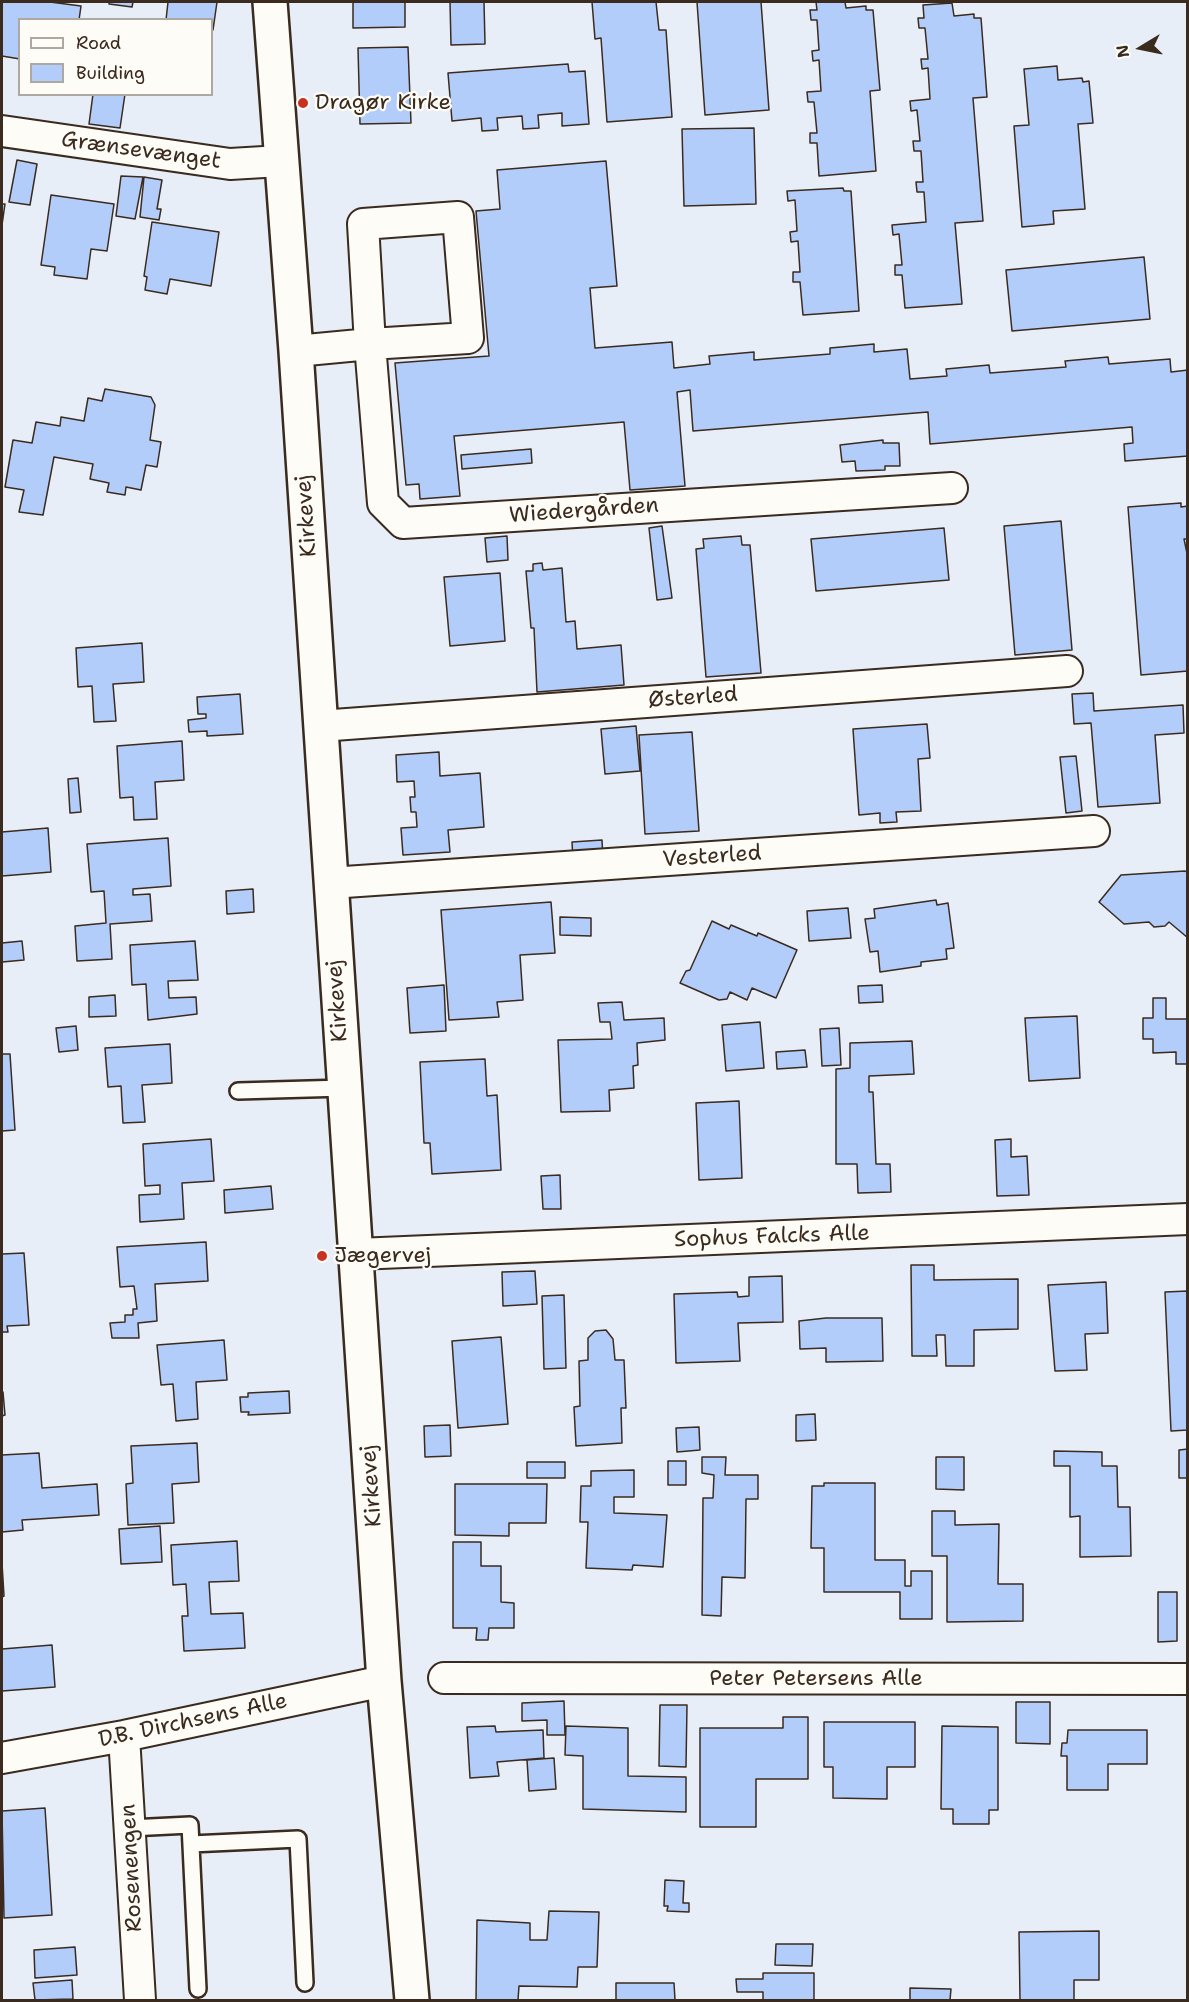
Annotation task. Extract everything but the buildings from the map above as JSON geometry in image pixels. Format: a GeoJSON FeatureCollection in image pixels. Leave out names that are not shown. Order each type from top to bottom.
{"type":"FeatureCollection","features":[{"type":"Feature","properties":{"kind":"main road","name":"Kirkevej"},"geometry":{"type":"LineString","coordinates":[[270,2],[280,161],[296,351],[384,1681],[412,2001]]}},
{"type":"Feature","properties":{"kind":"street","name":"Grænsevænget"},"geometry":{"type":"LineString","coordinates":[[2,131],[230,164],[280,161]]}},
{"type":"Feature","properties":{"kind":"street","name":"Wiedergården"},"geometry":{"type":"LineString","coordinates":[[296,351],[370,344],[468,338],[458,217],[363,224],[370,344],[383,503],[403,523],[952,488]]}},
{"type":"Feature","properties":{"kind":"street","name":"Østerled"},"geometry":{"type":"LineString","coordinates":[[320,726],[1066,671]]}},
{"type":"Feature","properties":{"kind":"street","name":"Vesterled"},"geometry":{"type":"LineString","coordinates":[[330,883],[1094,831]]}},
{"type":"Feature","properties":{"kind":"street","name":"Sophus Falcks Alle"},"geometry":{"type":"LineString","coordinates":[[357,1254],[1188,1219]]}},
{"type":"Feature","properties":{"kind":"street","name":"Peter Petersens Alle"},"geometry":{"type":"LineString","coordinates":[[444,1678],[1188,1679]]}},
{"type":"Feature","properties":{"kind":"street","name":"D.B. Dirchsens Alle"},"geometry":{"type":"LineString","coordinates":[[2,1758],[124,1736],[384,1681]]}},
{"type":"Feature","properties":{"kind":"street","name":"Rosenengen"},"geometry":{"type":"LineString","coordinates":[[124,1736],[140,2001]]}},
{"type":"Feature","properties":{"kind":"lane"},"geometry":{"type":"LineString","coordinates":[[238,1091],[344,1088]]}},
{"type":"Feature","properties":{"kind":"lane"},"geometry":{"type":"LineString","coordinates":[[130,1828],[190,1824],[198,1989]]}},
{"type":"Feature","properties":{"kind":"lane"},"geometry":{"type":"LineString","coordinates":[[191,1844],[298,1839],[305,1983]]}},
{"type":"Feature","properties":{"kind":"place","name":"Dragør Kirke"},"geometry":{"type":"Point","coordinates":[303,103]}},
{"type":"Feature","properties":{"kind":"place","name":"Jægervej"},"geometry":{"type":"Point","coordinates":[322,1256]}}]}
